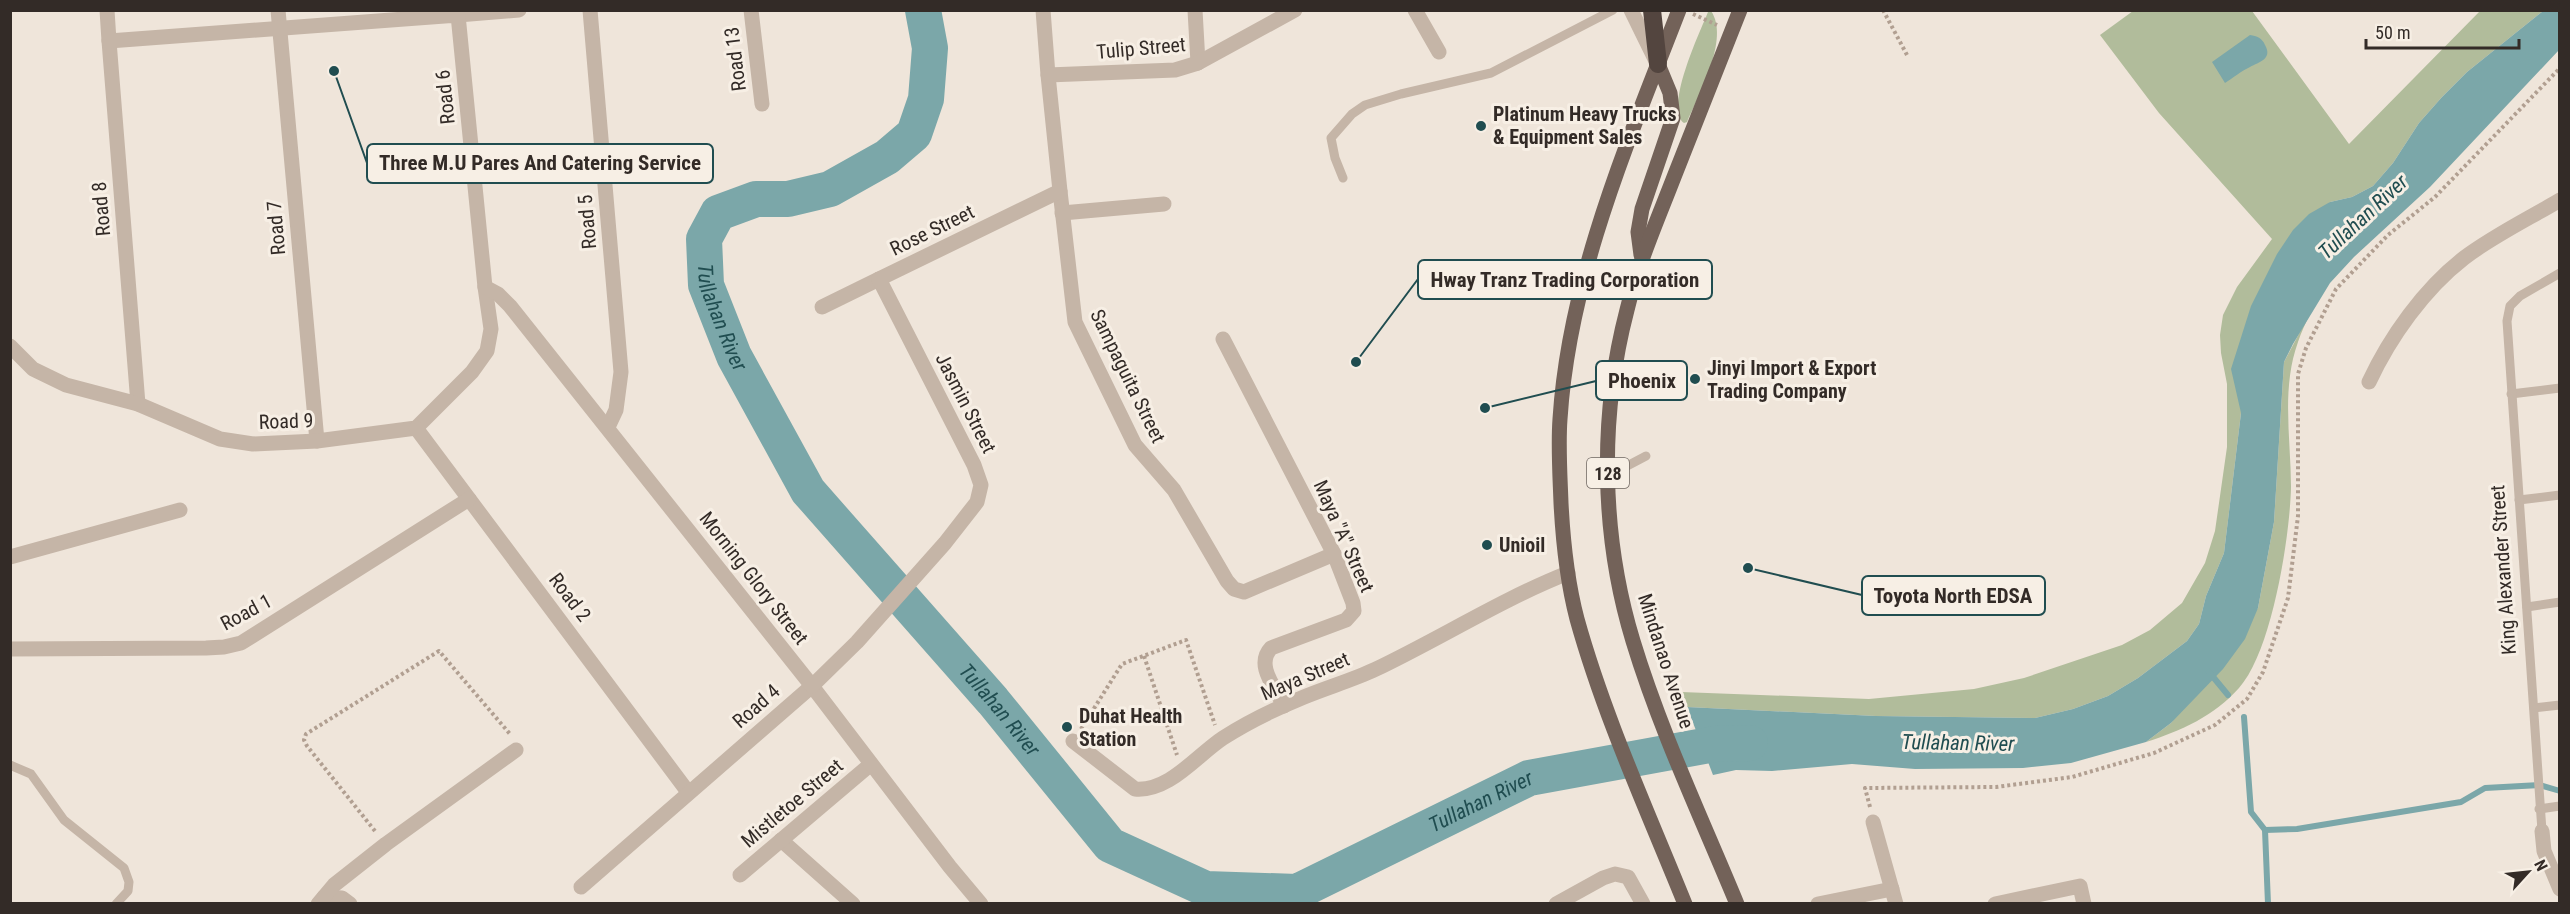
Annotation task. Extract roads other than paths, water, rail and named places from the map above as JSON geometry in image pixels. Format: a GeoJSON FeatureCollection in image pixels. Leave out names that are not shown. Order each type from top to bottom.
{"type":"FeatureCollection","features":[{"type":"Feature","properties":{"kind":"highway"},"geometry":{"type":"LineString","coordinates":[[1652,10],[1658,64]]}},
{"type":"Feature","properties":{"kind":"main road","name":"128"},"geometry":{"type":"LineString","coordinates":[[1678,10],[1594,241],[1582,283],[1568,354],[1560,419],[1560,489],[1563,541],[1576,617],[1603,701],[1685,903]]}},
{"type":"Feature","properties":{"kind":"main road","name":"Mindanao Avenue"},"geometry":{"type":"LineString","coordinates":[[1737,903],[1648,687],[1632,639],[1613,544],[1608,476],[1609,420],[1626,311],[1642,258],[1740,10]]}},
{"type":"Feature","properties":{"kind":"main road"},"geometry":{"type":"LineString","coordinates":[[1642,258],[1638,232],[1641,209],[1673,118],[1670,93],[1658,64]]}},
{"type":"Feature","properties":{"kind":"street","name":"Road 8"},"geometry":{"type":"LineString","coordinates":[[107,10],[138,404]]}},
{"type":"Feature","properties":{"kind":"street","name":"Road 7"},"geometry":{"type":"LineString","coordinates":[[278,10],[317,441]]}},
{"type":"Feature","properties":{"kind":"street"},"geometry":{"type":"LineString","coordinates":[[109,41],[519,10]]}},
{"type":"Feature","properties":{"kind":"street","name":"Road 5"},"geometry":{"type":"LineString","coordinates":[[590,10],[621,372],[616,410],[608,427]]}},
{"type":"Feature","properties":{"kind":"street","name":"Road 13"},"geometry":{"type":"LineString","coordinates":[[751,10],[762,104]]}},
{"type":"Feature","properties":{"kind":"street","name":"Sampaguita Street"},"geometry":{"type":"LineString","coordinates":[[1043,10],[1062,213],[1075,322],[1135,445],[1174,490],[1227,581],[1234,589],[1244,592],[1334,554]]}},
{"type":"Feature","properties":{"kind":"street"},"geometry":{"type":"LineString","coordinates":[[1195,10],[1198,63]]}},
{"type":"Feature","properties":{"kind":"street","name":"Tulip Street"},"geometry":{"type":"LineString","coordinates":[[1048,75],[1175,70],[1198,63],[1295,10]]}},
{"type":"Feature","properties":{"kind":"street"},"geometry":{"type":"LineString","coordinates":[[1415,10],[1438,52]]}},
{"type":"Feature","properties":{"kind":"street"},"geometry":{"type":"LineString","coordinates":[[1631,10],[1658,64]]}},
{"type":"Feature","properties":{"kind":"street","name":"Road 6"},"geometry":{"type":"LineString","coordinates":[[458,13],[485,286]]}},
{"type":"Feature","properties":{"kind":"street","name":"Rose Street"},"geometry":{"type":"LineString","coordinates":[[822,307],[1060,191]]}},
{"type":"Feature","properties":{"kind":"street"},"geometry":{"type":"LineString","coordinates":[[2369,382],[2380,358],[2438,280],[2466,257],[2559,200]]}},
{"type":"Feature","properties":{"kind":"street"},"geometry":{"type":"LineString","coordinates":[[1062,213],[1164,204]]}},
{"type":"Feature","properties":{"kind":"street","name":"Jasmin Street"},"geometry":{"type":"LineString","coordinates":[[879,279],[974,465],[981,485],[977,502],[945,543]]}},
{"type":"Feature","properties":{"kind":"street"},"geometry":{"type":"LineString","coordinates":[[416,428],[472,372],[487,351],[491,329],[485,286]]}},
{"type":"Feature","properties":{"kind":"street","name":"Morning Glory Street"},"geometry":{"type":"LineString","coordinates":[[485,286],[498,294],[510,306],[608,427],[812,686],[950,867],[981,903]]}},
{"type":"Feature","properties":{"kind":"street","name":"Maya \"A\" Street"},"geometry":{"type":"LineString","coordinates":[[1222,339],[1334,554],[1353,603],[1354,611],[1346,620],[1271,648],[1265,654],[1264,665],[1284,706]]}},
{"type":"Feature","properties":{"kind":"street","name":"Road 9"},"geometry":{"type":"LineString","coordinates":[[10,346],[33,369],[66,385],[138,404],[219,439],[253,444],[317,441],[416,428]]}},
{"type":"Feature","properties":{"kind":"street","name":"Road 2"},"geometry":{"type":"LineString","coordinates":[[416,428],[688,792]]}},
{"type":"Feature","properties":{"kind":"street","name":"Road 1"},"geometry":{"type":"LineString","coordinates":[[10,649],[206,648],[242,643],[469,499]]}},
{"type":"Feature","properties":{"kind":"street"},"geometry":{"type":"LineString","coordinates":[[10,557],[180,510]]}},
{"type":"Feature","properties":{"kind":"street","name":"Road 4"},"geometry":{"type":"LineString","coordinates":[[581,887],[812,686],[857,642],[945,543]]}},
{"type":"Feature","properties":{"kind":"street","name":"Maya Street"},"geometry":{"type":"LineString","coordinates":[[1073,741],[1135,789],[1146,790],[1155,787],[1222,739],[1284,706],[1375,670],[1539,584],[1568,573]]}},
{"type":"Feature","properties":{"kind":"street"},"geometry":{"type":"LineString","coordinates":[[321,900],[334,885],[386,844],[516,750]]}},
{"type":"Feature","properties":{"kind":"street","name":"Mistletoe Street"},"geometry":{"type":"LineString","coordinates":[[740,875],[871,764]]}},
{"type":"Feature","properties":{"kind":"street"},"geometry":{"type":"LineString","coordinates":[[1818,903],[1894,896],[1873,822]]}},
{"type":"Feature","properties":{"kind":"street","name":"King Alexander Street"},"geometry":{"type":"LineString","coordinates":[[2542,831],[2549,867],[2559,889]]}},
{"type":"Feature","properties":{"kind":"street"},"geometry":{"type":"LineString","coordinates":[[781,840],[853,903]]}},
{"type":"Feature","properties":{"kind":"street"},"geometry":{"type":"LineString","coordinates":[[1556,903],[1615,874],[1628,877],[1642,903]]}},
{"type":"Feature","properties":{"kind":"street"},"geometry":{"type":"LineString","coordinates":[[1995,903],[2080,886],[2084,903]]}},
{"type":"Feature","properties":{"kind":"street"},"geometry":{"type":"LineString","coordinates":[[321,900],[342,898],[350,903]]}},
{"type":"Feature","properties":{"kind":"lane"},"geometry":{"type":"LineString","coordinates":[[1343,178],[1335,158],[1331,138],[1352,114],[1365,105],[1401,94],[1491,73],[1613,10]]}},
{"type":"Feature","properties":{"kind":"lane","name":"King Alexander Street"},"geometry":{"type":"LineString","coordinates":[[2542,831],[2507,321],[2510,306],[2520,296],[2559,273]]}},
{"type":"Feature","properties":{"kind":"lane"},"geometry":{"type":"LineString","coordinates":[[2511,394],[2559,388]]}},
{"type":"Feature","properties":{"kind":"lane"},"geometry":{"type":"LineString","coordinates":[[1608,476],[1646,456]]}},
{"type":"Feature","properties":{"kind":"lane"},"geometry":{"type":"LineString","coordinates":[[2519,500],[2559,495]]}},
{"type":"Feature","properties":{"kind":"lane"},"geometry":{"type":"LineString","coordinates":[[2527,607],[2559,602]]}},
{"type":"Feature","properties":{"kind":"lane"},"geometry":{"type":"LineString","coordinates":[[2534,708],[2559,705]]}},
{"type":"Feature","properties":{"kind":"lane"},"geometry":{"type":"LineString","coordinates":[[10,765],[31,774],[64,820],[124,868],[129,882],[128,891],[116,903]]}},
{"type":"Feature","properties":{"kind":"lane"},"geometry":{"type":"LineString","coordinates":[[2539,809],[2559,806]]}},
{"type":"Feature","properties":{"kind":"water"},"geometry":{"type":"Polygon","coordinates":[[[2543,11],[2559,11],[2559,50],[2430,187],[2354,257],[2330,283],[2293,344],[2284,362],[2274,522],[2258,608],[2245,639],[2223,669],[2171,723],[2146,742],[2071,763],[2023,768],[1915,769],[1852,764],[1772,771],[1736,770],[1713,775],[1687,707],[1876,716],[2035,718],[2073,709],[2108,696],[2138,678],[2187,641],[2199,624],[2206,596],[2224,553],[2241,413],[2231,369],[2251,306],[2277,254],[2293,230],[2309,214],[2330,202],[2352,197],[2373,186],[2393,163],[2419,123],[2442,97],[2467,72],[2543,11]]]}},
{"type":"Feature","properties":{"kind":"water"},"geometry":{"type":"Polygon","coordinates":[[[2250,35],[2262,41],[2267,50],[2266,57],[2225,83],[2212,62],[2250,35]]]}},
{"type":"Feature","properties":{"kind":"waterway","name":"Tullahan River"},"geometry":{"type":"LineString","coordinates":[[923,10],[930,48],[926,99],[914,134],[887,157],[830,189],[788,199],[756,199],[718,213],[704,239],[706,285],[734,356],[808,491],[993,701],[1110,845],[1206,889],[1297,892],[1529,778],[1715,744],[1750,743]]}},
{"type":"Feature","properties":{"kind":"waterway"},"geometry":{"type":"LineString","coordinates":[[2209,672],[2228,695]]}},
{"type":"Feature","properties":{"kind":"waterway"},"geometry":{"type":"LineString","coordinates":[[2244,717],[2251,812],[2265,830],[2297,829],[2461,802],[2485,788],[2540,785],[2560,791]]}},
{"type":"Feature","properties":{"kind":"waterway"},"geometry":{"type":"LineString","coordinates":[[2265,830],[2268,904]]}},
{"type":"Feature","properties":{"kind":"place","name":"Three M.U Pares And Catering Service"},"geometry":{"type":"Point","coordinates":[334,71]}},
{"type":"Feature","properties":{"kind":"place","name":"Platinum Heavy Trucks & Equipment Sales"},"geometry":{"type":"Point","coordinates":[1481,126]}},
{"type":"Feature","properties":{"kind":"place","name":"Hway Tranz Trading Corporation"},"geometry":{"type":"Point","coordinates":[1356,362]}},
{"type":"Feature","properties":{"kind":"place","name":"Jinyi Import & Export Trading Company"},"geometry":{"type":"Point","coordinates":[1695,379]}},
{"type":"Feature","properties":{"kind":"place","name":"Phoenix"},"geometry":{"type":"Point","coordinates":[1485,408]}},
{"type":"Feature","properties":{"kind":"place","name":"Unioil"},"geometry":{"type":"Point","coordinates":[1487,545]}},
{"type":"Feature","properties":{"kind":"place","name":"Toyota North EDSA"},"geometry":{"type":"Point","coordinates":[1748,568]}},
{"type":"Feature","properties":{"kind":"place","name":"Duhat Health Station"},"geometry":{"type":"Point","coordinates":[1067,727]}}]}
